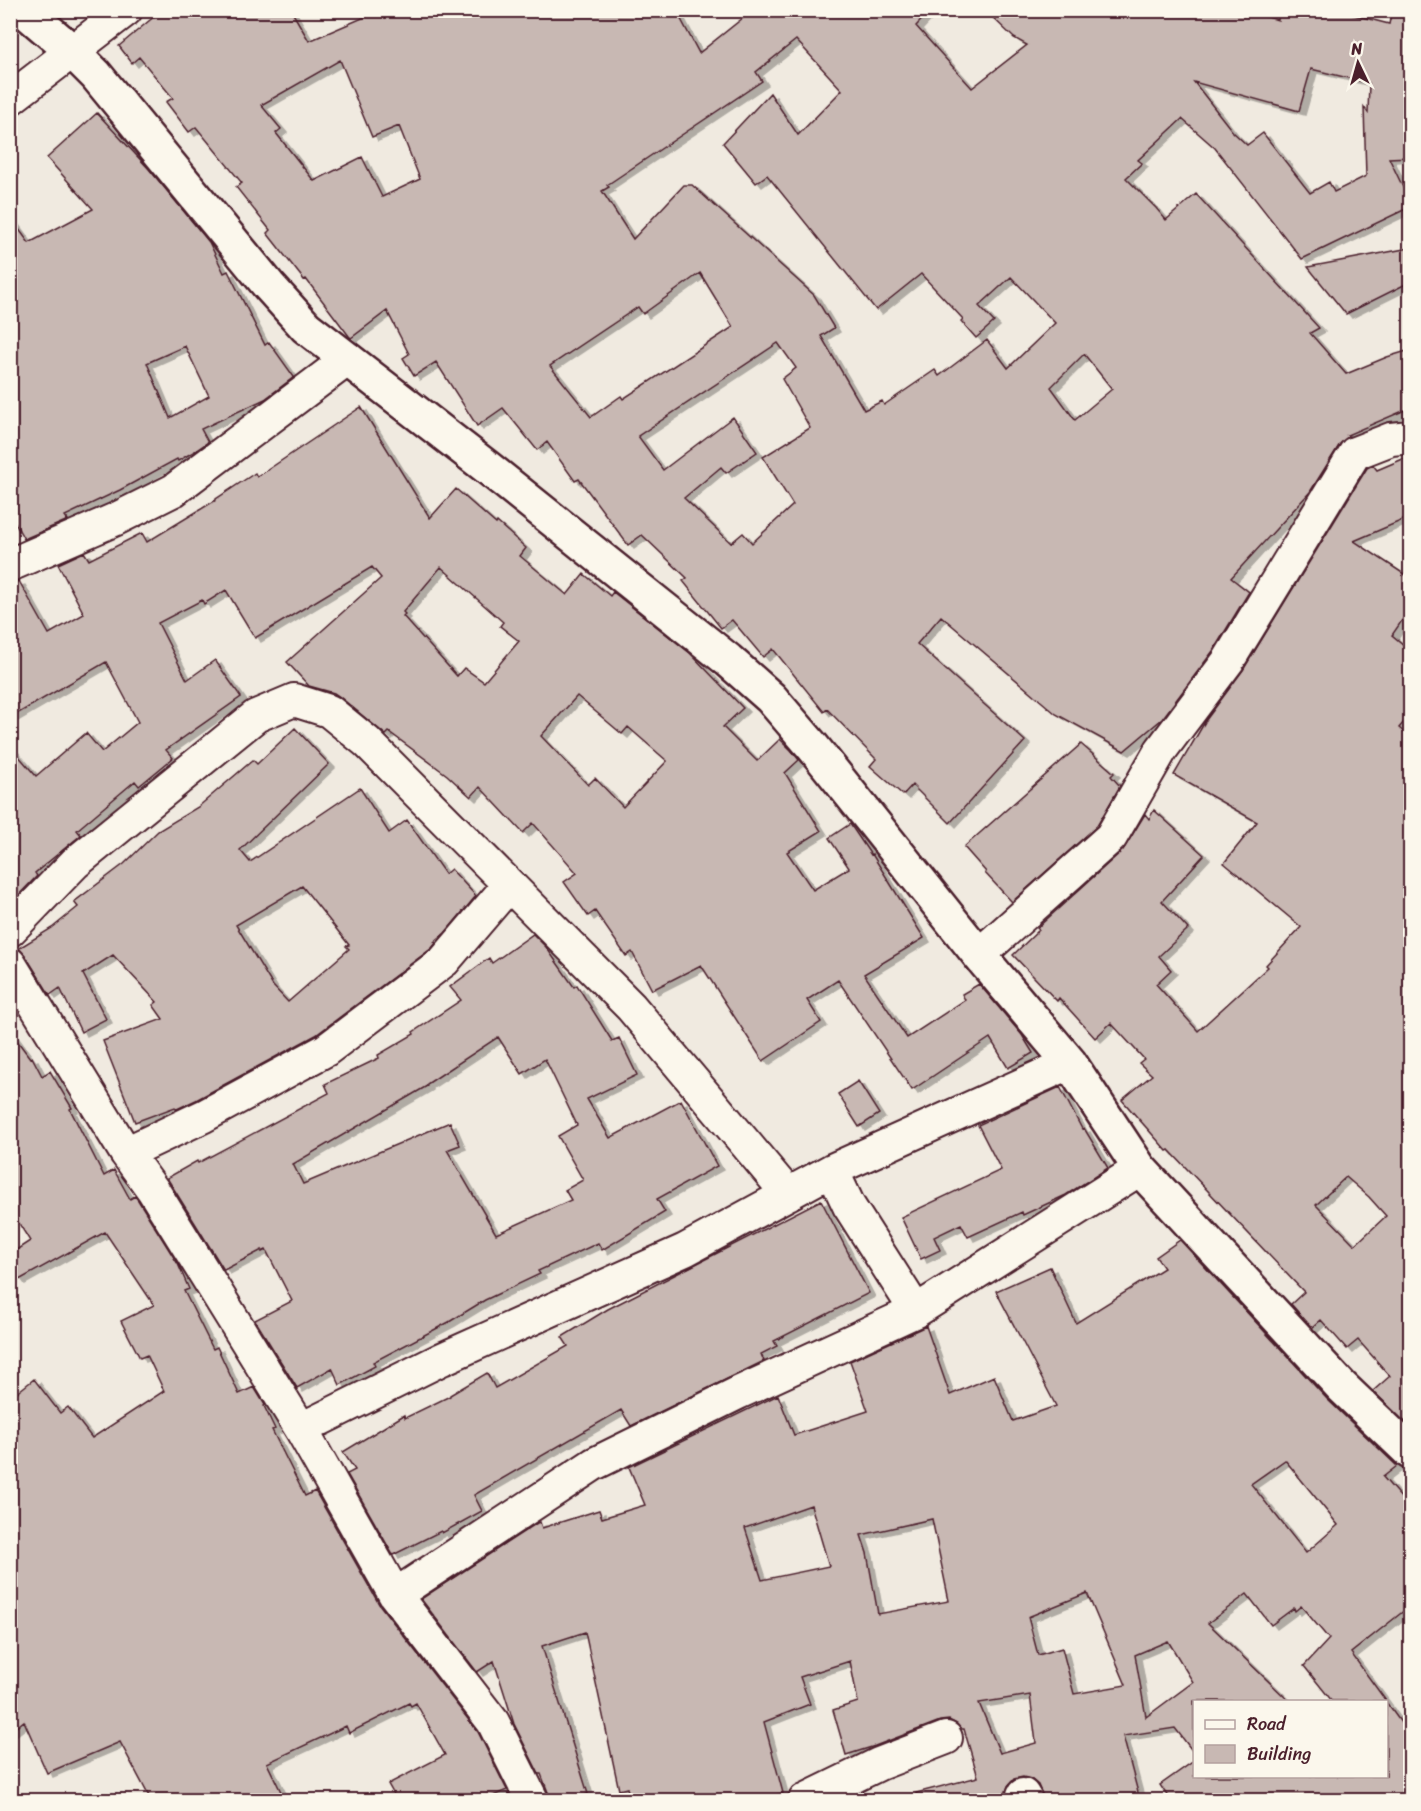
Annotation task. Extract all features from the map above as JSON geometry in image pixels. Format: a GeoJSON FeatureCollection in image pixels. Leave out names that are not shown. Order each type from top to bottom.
{"type":"FeatureCollection","features":[{"type":"Feature","properties":{"kind":"street"},"geometry":{"type":"LineString","coordinates":[[24,10],[96,75],[269,286],[306,327],[719,653],[771,698],[813,747],[979,955],[1070,1063],[1140,1169],[1341,1386],[1410,1452]]}},
{"type":"Feature","properties":{"kind":"street"},"geometry":{"type":"LineString","coordinates":[[10,99],[126,10]]}},
{"type":"Feature","properties":{"kind":"street"},"geometry":{"type":"LineString","coordinates":[[10,565],[116,519],[174,490],[348,359]]}},
{"type":"Feature","properties":{"kind":"street"},"geometry":{"type":"LineString","coordinates":[[979,955],[1111,837],[1161,750],[1228,661],[1355,453],[1391,439],[1410,437]]}},
{"type":"Feature","properties":{"kind":"street"},"geometry":{"type":"LineString","coordinates":[[10,930],[75,863],[256,716],[294,700],[329,711],[367,742],[631,1007],[788,1194]]}},
{"type":"Feature","properties":{"kind":"street"},"geometry":{"type":"LineString","coordinates":[[126,1153],[204,1116],[326,1050],[444,961],[509,885]]}},
{"type":"Feature","properties":{"kind":"street"},"geometry":{"type":"LineString","coordinates":[[10,964],[126,1153],[153,1190],[301,1429],[395,1595],[493,1722],[528,1799]]}},
{"type":"Feature","properties":{"kind":"street"},"geometry":{"type":"LineString","coordinates":[[301,1429],[442,1359],[685,1250],[832,1170],[1070,1063]]}},
{"type":"Feature","properties":{"kind":"street"},"geometry":{"type":"LineString","coordinates":[[395,1595],[594,1464],[916,1311],[1140,1169]]}},
{"type":"Feature","properties":{"kind":"street"},"geometry":{"type":"LineString","coordinates":[[832,1170],[849,1206],[916,1311]]}},
{"type":"Feature","properties":{"kind":"street"},"geometry":{"type":"LineString","coordinates":[[805,1800],[879,1764],[946,1738]]}},
{"type":"Feature","properties":{"kind":"building"},"geometry":{"type":"Polygon","coordinates":[[[162,10],[291,10],[309,41],[381,10],[676,10],[699,53],[753,10],[931,10],[916,26],[972,88],[1027,45],[1014,38],[985,10],[1243,10],[1278,20],[1279,10],[1335,10],[1389,24],[1392,10],[1410,13],[1410,157],[1389,158],[1410,202],[1410,207],[1302,259],[1215,148],[1182,119],[1138,160],[1142,163],[1126,178],[1166,220],[1196,194],[1319,328],[1310,333],[1346,374],[1410,350],[1410,408],[1347,435],[1349,436],[1340,444],[1310,492],[1231,578],[1249,592],[1213,651],[1162,719],[1124,751],[1056,714],[941,616],[917,644],[1025,741],[950,823],[912,785],[903,795],[870,766],[876,759],[827,709],[824,712],[773,649],[763,657],[732,620],[721,628],[683,581],[687,578],[642,535],[628,545],[579,479],[575,481],[547,442],[537,450],[503,408],[477,426],[436,362],[414,376],[403,358],[409,354],[387,311],[351,338],[267,233],[270,230],[236,187],[242,183],[196,127],[189,132],[166,102],[173,98],[139,57],[132,63],[119,46],[162,10]],[[796,40],[756,72],[762,81],[607,185],[609,187],[602,191],[633,239],[684,185],[692,185],[814,295],[834,328],[821,336],[864,410],[882,401],[884,405],[935,370],[939,376],[987,340],[1008,368],[1055,323],[1011,277],[979,306],[994,322],[976,338],[961,321],[963,319],[921,274],[876,310],[767,175],[756,183],[723,143],[770,93],[798,135],[842,90],[796,40]],[[340,60],[261,105],[281,129],[276,133],[314,181],[362,157],[382,197],[420,179],[399,126],[372,137],[340,60]],[[1311,69],[1299,111],[1194,82],[1233,132],[1247,145],[1263,133],[1310,193],[1329,182],[1334,192],[1366,176],[1364,107],[1368,113],[1369,83],[1311,69]],[[700,273],[643,314],[638,307],[550,366],[591,417],[621,396],[623,399],[733,327],[700,273]],[[778,343],[638,436],[663,470],[733,417],[757,452],[726,473],[721,467],[684,498],[731,543],[743,533],[752,543],[793,505],[763,457],[810,428],[782,379],[796,368],[778,343]],[[1084,354],[1051,387],[1075,420],[1112,389],[1084,354]]]}},
{"type":"Feature","properties":{"kind":"building"},"geometry":{"type":"Polygon","coordinates":[[[97,113],[149,169],[209,242],[224,273],[228,271],[265,345],[269,342],[294,377],[265,399],[201,429],[208,442],[195,451],[65,516],[68,520],[24,539],[10,514],[10,217],[29,243],[93,209],[47,158],[97,113]],[[185,346],[147,363],[170,418],[209,396],[185,346]]]}},
{"type":"Feature","properties":{"kind":"building"},"geometry":{"type":"Polygon","coordinates":[[[1410,248],[1410,282],[1346,314],[1308,267],[1410,248]]]}},
{"type":"Feature","properties":{"kind":"building"},"geometry":{"type":"Polygon","coordinates":[[[361,407],[430,518],[456,489],[526,548],[520,556],[567,595],[584,574],[610,596],[613,592],[690,653],[743,708],[723,727],[757,761],[780,739],[799,760],[785,773],[821,831],[787,852],[813,890],[849,868],[829,838],[850,824],[872,854],[924,938],[864,974],[907,1038],[965,1000],[962,994],[979,984],[1022,1035],[1033,1053],[1008,1068],[990,1038],[912,1090],[838,980],[807,1000],[821,1022],[763,1061],[701,965],[652,990],[632,952],[626,956],[595,911],[588,916],[564,882],[577,873],[533,823],[523,833],[480,787],[471,797],[447,775],[389,732],[386,735],[340,697],[309,686],[287,662],[381,578],[372,567],[255,638],[226,590],[204,604],[202,600],[158,623],[187,680],[215,660],[241,697],[166,750],[173,758],[139,786],[135,781],[77,830],[81,835],[35,873],[37,876],[10,904],[10,746],[36,776],[86,733],[102,752],[138,722],[106,662],[10,718],[10,583],[19,581],[49,634],[84,614],[58,564],[84,552],[89,560],[142,533],[147,542],[255,473],[257,477],[361,407]],[[441,567],[403,612],[405,614],[403,616],[457,676],[464,668],[484,682],[519,641],[500,626],[503,622],[441,567]],[[577,696],[541,736],[588,785],[595,778],[623,807],[667,761],[628,727],[622,734],[577,696]]]}},
{"type":"Feature","properties":{"kind":"building"},"geometry":{"type":"Polygon","coordinates":[[[1410,456],[1410,517],[1354,541],[1410,578],[1410,609],[1392,635],[1410,650],[1410,715],[1399,728],[1410,737],[1410,1427],[1373,1391],[1390,1376],[1358,1340],[1347,1349],[1321,1320],[1312,1328],[1291,1304],[1304,1292],[1169,1150],[1167,1151],[1122,1100],[1152,1075],[1139,1063],[1144,1059],[1111,1023],[1095,1038],[1059,998],[1057,1001],[1013,955],[1039,930],[1037,928],[1123,850],[1145,814],[1149,819],[1154,810],[1204,855],[1162,901],[1188,929],[1159,956],[1171,970],[1156,984],[1198,1031],[1268,967],[1266,965],[1301,927],[1224,863],[1257,822],[1174,775],[1206,720],[1243,670],[1367,468],[1373,465],[1377,470],[1410,456]],[[1346,1177],[1316,1205],[1355,1245],[1386,1216],[1346,1177]]]}},
{"type":"Feature","properties":{"kind":"building"},"geometry":{"type":"Polygon","coordinates":[[[295,728],[329,764],[240,850],[250,862],[360,788],[389,833],[407,820],[445,874],[451,869],[476,896],[445,933],[434,942],[436,943],[432,948],[316,1035],[196,1100],[177,1109],[175,1107],[135,1122],[103,1041],[163,1019],[153,1005],[157,1002],[113,955],[83,974],[106,1019],[81,1032],[60,988],[50,995],[19,948],[52,928],[78,907],[74,902],[124,864],[158,831],[198,807],[253,760],[257,764],[295,728]],[[302,886],[236,925],[273,986],[288,1002],[349,949],[346,946],[349,945],[302,886]]]}},
{"type":"Feature","properties":{"kind":"building"},"geometry":{"type":"Polygon","coordinates":[[[1081,744],[1114,773],[1111,776],[1120,786],[1097,826],[1012,902],[964,847],[1081,744]]]}},
{"type":"Feature","properties":{"kind":"building"},"geometry":{"type":"Polygon","coordinates":[[[533,934],[546,947],[574,987],[577,985],[612,1041],[619,1038],[637,1075],[587,1099],[610,1138],[681,1100],[717,1166],[657,1199],[665,1212],[602,1250],[598,1243],[538,1271],[540,1274],[485,1300],[449,1322],[373,1362],[375,1366],[340,1385],[332,1368],[297,1388],[255,1320],[292,1301],[266,1250],[224,1270],[167,1178],[329,1093],[325,1084],[379,1058],[378,1055],[414,1034],[413,1032],[461,1000],[450,987],[489,958],[492,963],[533,934]],[[498,1037],[427,1086],[293,1164],[303,1184],[450,1122],[460,1145],[447,1150],[496,1234],[571,1200],[565,1190],[583,1180],[558,1136],[577,1125],[545,1059],[522,1074],[498,1037]]]}},
{"type":"Feature","properties":{"kind":"building"},"geometry":{"type":"Polygon","coordinates":[[[10,1031],[30,1058],[32,1057],[42,1076],[50,1071],[72,1108],[70,1109],[104,1176],[114,1170],[130,1199],[135,1196],[138,1200],[178,1264],[189,1289],[184,1291],[213,1349],[217,1347],[239,1394],[254,1387],[265,1405],[275,1429],[272,1430],[305,1496],[315,1491],[379,1604],[478,1732],[507,1790],[484,1800],[397,1800],[388,1784],[445,1755],[416,1703],[411,1706],[409,1703],[349,1733],[346,1726],[267,1763],[285,1800],[151,1800],[120,1742],[47,1773],[24,1721],[10,1732],[10,1398],[34,1379],[60,1413],[68,1407],[92,1438],[164,1391],[147,1355],[140,1358],[121,1321],[154,1305],[105,1232],[19,1280],[10,1268],[10,1254],[30,1241],[10,1209],[10,1031]]]}},
{"type":"Feature","properties":{"kind":"building"},"geometry":{"type":"Polygon","coordinates":[[[858,1081],[879,1114],[859,1127],[838,1094],[858,1081]]]}},
{"type":"Feature","properties":{"kind":"building"},"geometry":{"type":"Polygon","coordinates":[[[1060,1087],[1082,1129],[1084,1128],[1108,1168],[1066,1195],[968,1237],[961,1224],[934,1237],[940,1250],[921,1259],[901,1217],[1001,1170],[978,1125],[1060,1087]]]}},
{"type":"Feature","properties":{"kind":"building"},"geometry":{"type":"Polygon","coordinates":[[[821,1200],[869,1293],[774,1341],[777,1346],[761,1354],[764,1361],[631,1426],[621,1410],[474,1495],[482,1511],[442,1533],[441,1531],[393,1555],[347,1474],[355,1470],[343,1452],[404,1415],[405,1418],[450,1396],[487,1373],[495,1388],[568,1346],[562,1337],[608,1309],[821,1200]]]}},
{"type":"Feature","properties":{"kind":"building"},"geometry":{"type":"Polygon","coordinates":[[[1180,1240],[1327,1399],[1397,1466],[1383,1477],[1410,1508],[1410,1606],[1351,1653],[1385,1700],[1331,1700],[1304,1666],[1329,1639],[1301,1606],[1295,1611],[1294,1608],[1271,1625],[1247,1594],[1208,1623],[1288,1700],[1193,1700],[1193,1752],[1175,1728],[1123,1736],[1140,1800],[1044,1800],[1038,1785],[1031,1779],[1023,1777],[1014,1779],[1008,1786],[1006,1800],[917,1800],[916,1793],[978,1777],[964,1729],[949,1720],[940,1721],[846,1755],[833,1710],[858,1702],[850,1661],[800,1677],[810,1704],[764,1722],[783,1793],[755,1800],[631,1800],[627,1788],[619,1790],[585,1632],[542,1646],[588,1794],[563,1800],[551,1800],[541,1774],[514,1724],[494,1661],[477,1672],[421,1599],[537,1523],[540,1522],[542,1528],[599,1510],[602,1518],[645,1505],[629,1467],[778,1395],[794,1435],[868,1411],[850,1361],[926,1326],[950,1395],[994,1376],[1013,1421],[1056,1406],[996,1291],[1050,1267],[1076,1323],[1164,1268],[1156,1257],[1180,1240]],[[1285,1460],[1251,1484],[1306,1553],[1338,1525],[1285,1460]],[[811,1505],[745,1528],[762,1580],[829,1566],[811,1505]],[[932,1519],[861,1535],[867,1553],[878,1614],[949,1601],[932,1519]],[[1087,1593],[1028,1617],[1038,1655],[1062,1648],[1074,1694],[1126,1685],[1087,1593]],[[1168,1641],[1135,1655],[1146,1717],[1193,1682],[1168,1641]],[[1030,1695],[979,1703],[1000,1753],[1036,1743],[1030,1695]]]}},
{"type":"Feature","properties":{"kind":"building"},"geometry":{"type":"Polygon","coordinates":[[[1388,1705],[1410,1735],[1410,1800],[1170,1800],[1160,1785],[1193,1762],[1193,1778],[1388,1778],[1388,1705]]]}}]}
